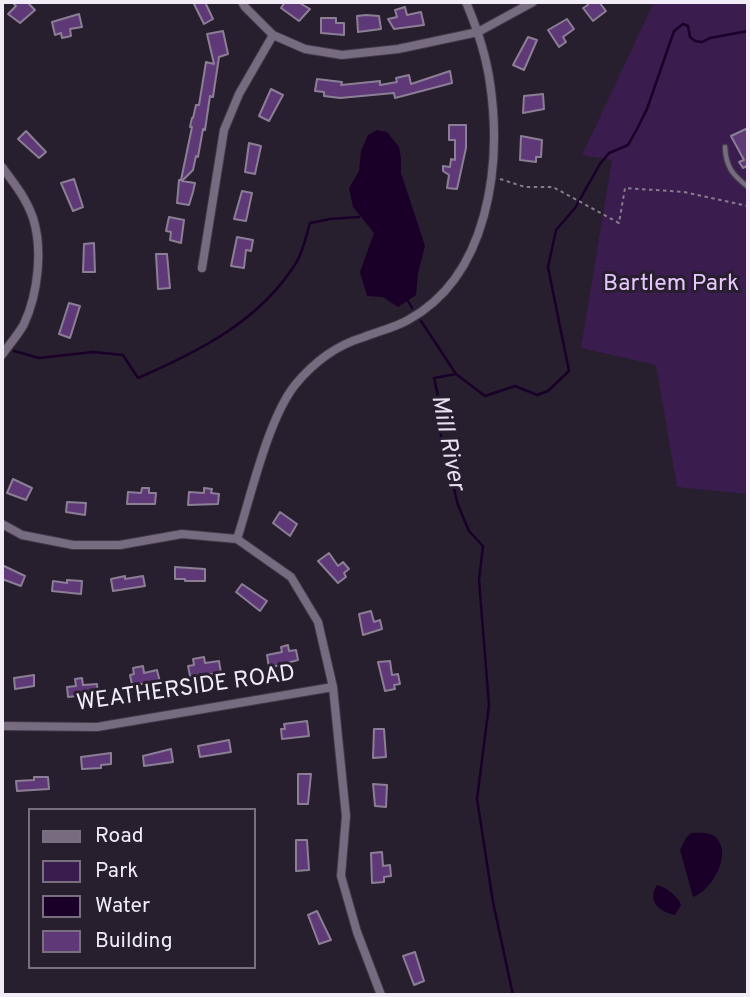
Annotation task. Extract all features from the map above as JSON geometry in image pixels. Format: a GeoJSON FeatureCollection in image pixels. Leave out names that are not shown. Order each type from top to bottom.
{"type":"FeatureCollection","features":[{"type":"Feature","properties":{"kind":"street"},"geometry":{"type":"LineString","coordinates":[[242,2],[273,35],[305,49],[342,55],[398,49],[478,32],[534,2]]}},
{"type":"Feature","properties":{"kind":"street"},"geometry":{"type":"LineString","coordinates":[[237,539],[270,435],[294,386],[315,364],[338,348],[409,320],[433,304],[455,279],[471,251],[482,222],[491,177],[494,139],[490,82],[478,32],[466,2]]}},
{"type":"Feature","properties":{"kind":"street"},"geometry":{"type":"LineString","coordinates":[[202,268],[224,130],[239,94],[273,35]]}},
{"type":"Feature","properties":{"kind":"street"},"geometry":{"type":"LineString","coordinates":[[2,167],[19,188],[33,219],[38,256],[33,298],[23,325],[2,355]]}},
{"type":"Feature","properties":{"kind":"street"},"geometry":{"type":"LineString","coordinates":[[2,524],[22,535],[73,545],[120,545],[182,534],[237,539],[291,577],[318,622],[333,687],[346,816],[341,876],[357,932],[381,995]]}},
{"type":"Feature","properties":{"kind":"street","name":"WEATHERSIDE ROAD"},"geometry":{"type":"LineString","coordinates":[[2,726],[97,727],[333,687]]}},
{"type":"Feature","properties":{"kind":"lane"},"geometry":{"type":"LineString","coordinates":[[725,148],[726,163],[732,174],[748,187]]}},
{"type":"Feature","properties":{"kind":"path"},"geometry":{"type":"LineString","coordinates":[[491,177],[525,187],[553,187],[620,223],[625,188],[684,192],[748,206]]}},
{"type":"Feature","properties":{"kind":"green space","name":"Bartlem Park"},"geometry":{"type":"Polygon","coordinates":[[[654,2],[748,2],[748,494],[677,487],[656,365],[581,348],[612,160],[582,155],[654,2]]]}},
{"type":"Feature","properties":{"kind":"water"},"geometry":{"type":"Polygon","coordinates":[[[377,130],[387,132],[399,147],[401,173],[425,246],[416,295],[398,307],[383,297],[367,296],[360,272],[374,233],[353,207],[349,188],[359,171],[361,151],[368,135],[377,130]]]}},
{"type":"Feature","properties":{"kind":"water"},"geometry":{"type":"Polygon","coordinates":[[[691,833],[713,835],[718,840],[722,855],[721,864],[712,881],[700,894],[693,897],[680,850],[691,833]]]}},
{"type":"Feature","properties":{"kind":"water"},"geometry":{"type":"Polygon","coordinates":[[[657,885],[672,893],[680,902],[675,915],[656,905],[653,896],[657,885]]]}},
{"type":"Feature","properties":{"kind":"building"},"geometry":{"type":"Polygon","coordinates":[[[12,2],[27,2],[35,10],[20,23],[8,14],[16,6],[12,2]]]}},
{"type":"Feature","properties":{"kind":"building"},"geometry":{"type":"Polygon","coordinates":[[[193,2],[205,2],[213,19],[204,24],[193,2]]]}},
{"type":"Feature","properties":{"kind":"building"},"geometry":{"type":"Polygon","coordinates":[[[285,2],[298,2],[310,9],[299,21],[281,8],[285,2]]]}},
{"type":"Feature","properties":{"kind":"building"},"geometry":{"type":"Polygon","coordinates":[[[586,2],[599,2],[606,11],[593,21],[583,8],[588,5],[586,2]]]}},
{"type":"Feature","properties":{"kind":"building"},"geometry":{"type":"Polygon","coordinates":[[[405,7],[407,15],[421,12],[424,25],[394,29],[388,19],[397,17],[395,10],[405,7]]]}},
{"type":"Feature","properties":{"kind":"building"},"geometry":{"type":"Polygon","coordinates":[[[79,14],[82,27],[70,29],[71,36],[62,38],[61,33],[55,35],[52,22],[79,14]]]}},
{"type":"Feature","properties":{"kind":"building"},"geometry":{"type":"Polygon","coordinates":[[[357,16],[379,16],[381,29],[358,32],[357,16]]]}},
{"type":"Feature","properties":{"kind":"building"},"geometry":{"type":"Polygon","coordinates":[[[321,18],[336,18],[336,23],[344,23],[344,35],[321,33],[321,18]]]}},
{"type":"Feature","properties":{"kind":"building"},"geometry":{"type":"Polygon","coordinates":[[[567,19],[574,29],[563,37],[566,42],[559,47],[548,30],[567,19]]]}},
{"type":"Feature","properties":{"kind":"building"},"geometry":{"type":"Polygon","coordinates":[[[223,31],[228,54],[219,57],[213,97],[210,96],[198,157],[196,156],[193,170],[182,181],[195,183],[193,192],[189,205],[177,203],[179,180],[192,118],[196,105],[199,105],[206,62],[214,64],[207,34],[223,31]]]}},
{"type":"Feature","properties":{"kind":"building"},"geometry":{"type":"Polygon","coordinates":[[[528,37],[537,40],[524,70],[513,65],[528,37]]]}},
{"type":"Feature","properties":{"kind":"building"},"geometry":{"type":"Polygon","coordinates":[[[450,71],[452,83],[395,98],[394,93],[340,98],[324,96],[324,92],[315,91],[317,79],[342,82],[341,85],[380,81],[380,85],[397,82],[396,78],[409,75],[411,84],[450,71]]]}},
{"type":"Feature","properties":{"kind":"building"},"geometry":{"type":"Polygon","coordinates":[[[271,89],[283,95],[269,121],[259,116],[271,89]]]}},
{"type":"Feature","properties":{"kind":"building"},"geometry":{"type":"Polygon","coordinates":[[[543,94],[544,109],[523,113],[524,96],[543,94]]]}},
{"type":"Feature","properties":{"kind":"building"},"geometry":{"type":"Polygon","coordinates":[[[449,125],[466,125],[466,148],[457,189],[447,188],[449,175],[443,171],[443,166],[450,167],[451,159],[455,160],[455,140],[449,140],[449,125]]]}},
{"type":"Feature","properties":{"kind":"building"},"geometry":{"type":"Polygon","coordinates":[[[748,128],[748,169],[747,166],[743,168],[739,162],[744,160],[731,136],[748,128]]]}},
{"type":"Feature","properties":{"kind":"building"},"geometry":{"type":"Polygon","coordinates":[[[26,131],[46,152],[39,158],[18,139],[26,131]]]}},
{"type":"Feature","properties":{"kind":"building"},"geometry":{"type":"Polygon","coordinates":[[[521,136],[542,140],[541,157],[536,157],[536,162],[520,160],[521,136]]]}},
{"type":"Feature","properties":{"kind":"building"},"geometry":{"type":"Polygon","coordinates":[[[249,143],[261,146],[255,174],[245,172],[249,143]]]}},
{"type":"Feature","properties":{"kind":"building"},"geometry":{"type":"Polygon","coordinates":[[[74,179],[83,207],[73,211],[61,183],[74,179]]]}},
{"type":"Feature","properties":{"kind":"building"},"geometry":{"type":"Polygon","coordinates":[[[242,191],[252,193],[246,221],[234,219],[242,191]]]}},
{"type":"Feature","properties":{"kind":"building"},"geometry":{"type":"Polygon","coordinates":[[[169,217],[184,220],[181,243],[170,240],[171,232],[166,231],[169,217]]]}},
{"type":"Feature","properties":{"kind":"building"},"geometry":{"type":"Polygon","coordinates":[[[237,237],[253,240],[251,251],[246,250],[244,268],[231,266],[237,237]]]}},
{"type":"Feature","properties":{"kind":"building"},"geometry":{"type":"Polygon","coordinates":[[[94,243],[95,272],[83,272],[84,244],[94,243]]]}},
{"type":"Feature","properties":{"kind":"building"},"geometry":{"type":"Polygon","coordinates":[[[156,254],[167,254],[170,288],[158,289],[156,254]]]}},
{"type":"Feature","properties":{"kind":"building"},"geometry":{"type":"Polygon","coordinates":[[[69,303],[80,306],[70,338],[59,334],[69,303]]]}},
{"type":"Feature","properties":{"kind":"building"},"geometry":{"type":"Polygon","coordinates":[[[13,479],[32,488],[26,500],[7,493],[13,479]]]}},
{"type":"Feature","properties":{"kind":"building"},"geometry":{"type":"Polygon","coordinates":[[[142,488],[149,488],[149,493],[156,493],[155,504],[127,504],[128,492],[141,493],[142,488]]]}},
{"type":"Feature","properties":{"kind":"building"},"geometry":{"type":"Polygon","coordinates":[[[204,488],[219,494],[218,504],[188,505],[189,492],[204,493],[204,488]]]}},
{"type":"Feature","properties":{"kind":"building"},"geometry":{"type":"Polygon","coordinates":[[[67,502],[86,503],[85,515],[66,512],[67,502]]]}},
{"type":"Feature","properties":{"kind":"building"},"geometry":{"type":"Polygon","coordinates":[[[280,512],[297,524],[290,536],[273,523],[280,512]]]}},
{"type":"Feature","properties":{"kind":"building"},"geometry":{"type":"Polygon","coordinates":[[[329,553],[338,566],[343,562],[349,569],[344,573],[346,577],[338,583],[318,561],[329,553]]]}},
{"type":"Feature","properties":{"kind":"building"},"geometry":{"type":"Polygon","coordinates":[[[2,565],[25,576],[21,586],[2,579],[2,565]]]}},
{"type":"Feature","properties":{"kind":"building"},"geometry":{"type":"Polygon","coordinates":[[[175,567],[205,569],[205,581],[175,579],[175,567]]]}},
{"type":"Feature","properties":{"kind":"building"},"geometry":{"type":"Polygon","coordinates":[[[125,576],[125,579],[143,576],[145,586],[113,591],[111,579],[125,576]]]}},
{"type":"Feature","properties":{"kind":"building"},"geometry":{"type":"Polygon","coordinates":[[[67,580],[82,581],[81,594],[52,591],[53,581],[67,583],[67,580]]]}},
{"type":"Feature","properties":{"kind":"building"},"geometry":{"type":"Polygon","coordinates":[[[242,584],[267,601],[260,611],[236,592],[242,584]]]}},
{"type":"Feature","properties":{"kind":"building"},"geometry":{"type":"Polygon","coordinates":[[[371,611],[374,622],[380,620],[382,629],[363,635],[359,614],[371,611]]]}},
{"type":"Feature","properties":{"kind":"building"},"geometry":{"type":"Polygon","coordinates":[[[288,645],[289,651],[296,650],[298,660],[269,668],[267,655],[282,652],[281,647],[288,645]]]}},
{"type":"Feature","properties":{"kind":"building"},"geometry":{"type":"Polygon","coordinates":[[[204,657],[205,663],[219,661],[221,673],[190,676],[188,666],[194,665],[193,659],[204,657]]]}},
{"type":"Feature","properties":{"kind":"building"},"geometry":{"type":"Polygon","coordinates":[[[390,661],[392,675],[398,674],[400,684],[394,685],[395,689],[385,691],[378,662],[390,661]]]}},
{"type":"Feature","properties":{"kind":"building"},"geometry":{"type":"Polygon","coordinates":[[[143,666],[144,673],[157,670],[160,682],[132,685],[130,675],[134,674],[133,668],[143,666]]]}},
{"type":"Feature","properties":{"kind":"building"},"geometry":{"type":"Polygon","coordinates":[[[34,675],[34,686],[15,689],[14,678],[34,675]]]}},
{"type":"Feature","properties":{"kind":"building"},"geometry":{"type":"Polygon","coordinates":[[[82,678],[83,685],[97,684],[98,696],[84,698],[85,702],[78,702],[77,696],[68,697],[67,687],[76,686],[75,679],[82,678]]]}},
{"type":"Feature","properties":{"kind":"building"},"geometry":{"type":"Polygon","coordinates":[[[307,721],[309,736],[282,739],[281,729],[285,729],[284,724],[307,721]]]}},
{"type":"Feature","properties":{"kind":"building"},"geometry":{"type":"Polygon","coordinates":[[[374,729],[384,729],[386,757],[373,758],[374,729]]]}},
{"type":"Feature","properties":{"kind":"building"},"geometry":{"type":"Polygon","coordinates":[[[229,740],[231,752],[200,757],[198,746],[229,740]]]}},
{"type":"Feature","properties":{"kind":"building"},"geometry":{"type":"Polygon","coordinates":[[[171,749],[173,762],[144,766],[143,756],[171,749]]]}},
{"type":"Feature","properties":{"kind":"building"},"geometry":{"type":"Polygon","coordinates":[[[111,753],[111,764],[101,765],[101,768],[82,769],[81,757],[111,753]]]}},
{"type":"Feature","properties":{"kind":"building"},"geometry":{"type":"Polygon","coordinates":[[[298,774],[311,774],[308,804],[298,804],[298,774]]]}},
{"type":"Feature","properties":{"kind":"building"},"geometry":{"type":"Polygon","coordinates":[[[34,777],[48,777],[49,789],[17,791],[16,781],[34,780],[34,777]]]}},
{"type":"Feature","properties":{"kind":"building"},"geometry":{"type":"Polygon","coordinates":[[[373,784],[387,785],[386,807],[375,806],[373,784]]]}},
{"type":"Feature","properties":{"kind":"building"},"geometry":{"type":"Polygon","coordinates":[[[296,840],[307,840],[309,870],[296,871],[296,840]]]}},
{"type":"Feature","properties":{"kind":"building"},"geometry":{"type":"Polygon","coordinates":[[[382,852],[383,866],[390,865],[391,876],[384,877],[384,882],[372,883],[371,853],[382,852]]]}},
{"type":"Feature","properties":{"kind":"building"},"geometry":{"type":"Polygon","coordinates":[[[317,911],[331,940],[319,944],[308,915],[317,911]]]}},
{"type":"Feature","properties":{"kind":"building"},"geometry":{"type":"Polygon","coordinates":[[[415,952],[424,981],[414,985],[403,956],[415,952]]]}},
{"type":"Feature","properties":{"kind":"waterway","name":"Mill River"},"geometry":{"type":"LineString","coordinates":[[513,995],[493,902],[477,799],[489,705],[479,580],[483,546],[469,531],[458,505],[440,432],[442,414],[434,378],[456,374],[485,396],[515,386],[537,395],[548,391],[569,371],[548,267],[556,230],[575,208],[609,153],[628,145],[647,109],[674,31],[683,24],[688,26],[690,37],[702,42],[748,31]]}},
{"type":"Feature","properties":{"kind":"waterway"},"geometry":{"type":"LineString","coordinates":[[14,351],[39,358],[93,352],[123,355],[138,378],[205,345],[265,302],[296,263],[310,223],[359,217]]}},
{"type":"Feature","properties":{"kind":"waterway"},"geometry":{"type":"LineString","coordinates":[[408,301],[412,308]]}},
{"type":"Feature","properties":{"kind":"waterway"},"geometry":{"type":"LineString","coordinates":[[421,321],[456,374]]}}]}
